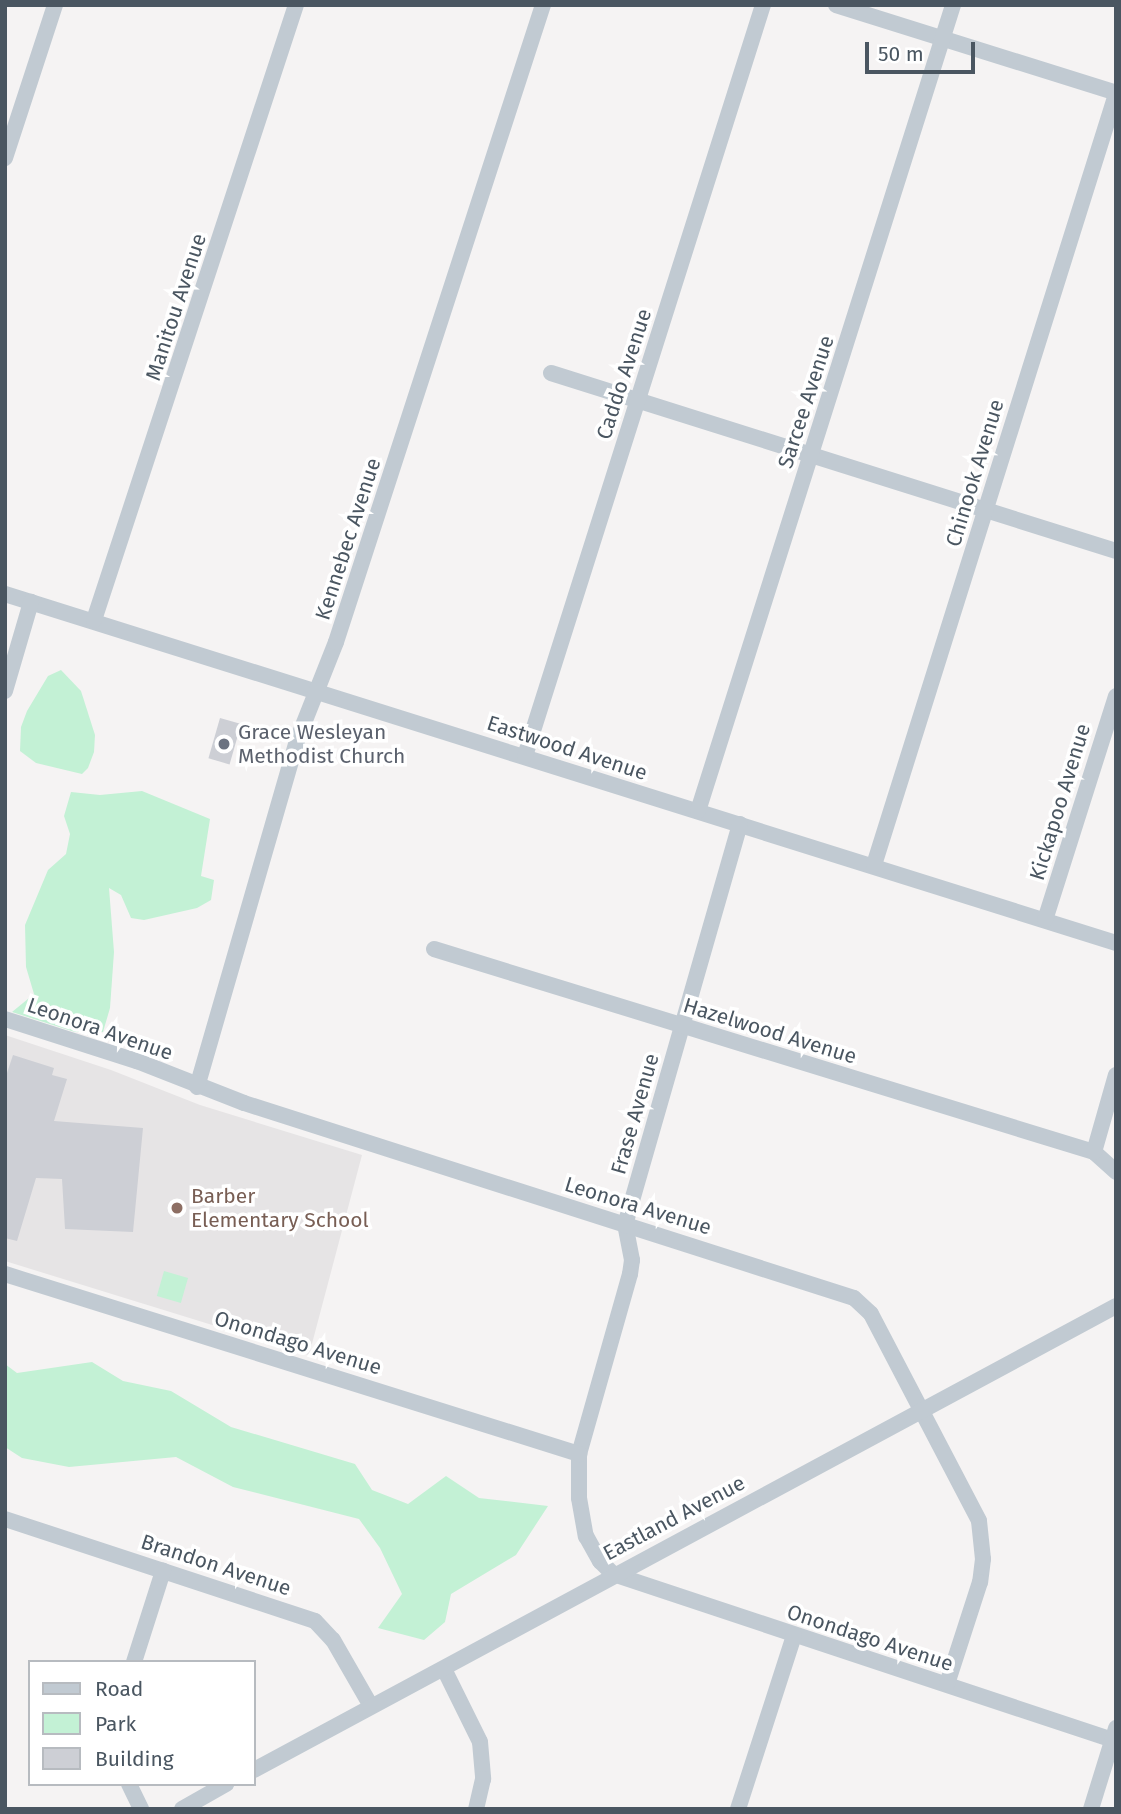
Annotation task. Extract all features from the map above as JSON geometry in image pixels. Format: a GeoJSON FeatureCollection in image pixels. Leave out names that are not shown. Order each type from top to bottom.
{"type":"FeatureCollection","features":[{"type":"Feature","properties":{"kind":"street"},"geometry":{"type":"LineString","coordinates":[[5,158],[55,5]]}},
{"type":"Feature","properties":{"kind":"street","name":"Manitou Avenue"},"geometry":{"type":"LineString","coordinates":[[94,620],[296,5]]}},
{"type":"Feature","properties":{"kind":"street","name":"Kennebec Avenue"},"geometry":{"type":"LineString","coordinates":[[197,1087],[298,738],[341,628],[543,5]]}},
{"type":"Feature","properties":{"kind":"street","name":"Caddo Avenue"},"geometry":{"type":"LineString","coordinates":[[525,756],[763,5]]}},
{"type":"Feature","properties":{"kind":"street"},"geometry":{"type":"LineString","coordinates":[[836,5],[1116,94]]}},
{"type":"Feature","properties":{"kind":"street","name":"Sarcee Avenue"},"geometry":{"type":"LineString","coordinates":[[698,811],[953,5]]}},
{"type":"Feature","properties":{"kind":"street","name":"Chinook Avenue"},"geometry":{"type":"LineString","coordinates":[[874,865],[1116,94]]}},
{"type":"Feature","properties":{"kind":"street"},"geometry":{"type":"LineString","coordinates":[[551,373],[1116,551]]}},
{"type":"Feature","properties":{"kind":"street","name":"Eastwood Avenue"},"geometry":{"type":"LineString","coordinates":[[7,596],[94,620],[1116,943]]}},
{"type":"Feature","properties":{"kind":"street"},"geometry":{"type":"LineString","coordinates":[[5,691],[31,602]]}},
{"type":"Feature","properties":{"kind":"street","name":"Kickapoo Avenue"},"geometry":{"type":"LineString","coordinates":[[1045,920],[1116,696]]}},
{"type":"Feature","properties":{"kind":"street","name":"Frase Avenue"},"geometry":{"type":"LineString","coordinates":[[612,1574],[600,1562],[586,1536],[579,1498],[579,1454],[630,1274],[632,1260],[625,1223],[740,824]]}},
{"type":"Feature","properties":{"kind":"street","name":"Hazelwood Avenue"},"geometry":{"type":"LineString","coordinates":[[434,949],[1094,1152]]}},
{"type":"Feature","properties":{"kind":"street","name":"Leonora Avenue"},"geometry":{"type":"LineString","coordinates":[[5,1019],[137,1061],[197,1087],[854,1298],[871,1314],[967,1495],[981,1535],[980,1582],[947,1684]]}},
{"type":"Feature","properties":{"kind":"street"},"geometry":{"type":"LineString","coordinates":[[1116,1075],[1094,1152],[1104,1158],[1116,1172]]}},
{"type":"Feature","properties":{"kind":"street","name":"Onondago Avenue"},"geometry":{"type":"LineString","coordinates":[[5,1274],[579,1454]]}},
{"type":"Feature","properties":{"kind":"street","name":"Eastland Avenue"},"geometry":{"type":"LineString","coordinates":[[256,1769],[444,1669],[612,1574],[1116,1306]]}},
{"type":"Feature","properties":{"kind":"street","name":"Brandon Avenue"},"geometry":{"type":"LineString","coordinates":[[5,1519],[315,1621],[333,1640],[371,1706]]}},
{"type":"Feature","properties":{"kind":"street"},"geometry":{"type":"LineString","coordinates":[[135,1660],[163,1571]]}},
{"type":"Feature","properties":{"kind":"street","name":"Onondago Avenue"},"geometry":{"type":"LineString","coordinates":[[612,1574],[794,1636],[1115,1736]]}},
{"type":"Feature","properties":{"kind":"street"},"geometry":{"type":"LineString","coordinates":[[738,1809],[794,1636]]}},
{"type":"Feature","properties":{"kind":"street"},"geometry":{"type":"LineString","coordinates":[[444,1669],[475,1729],[483,1755],[483,1779],[476,1809]]}},
{"type":"Feature","properties":{"kind":"street"},"geometry":{"type":"LineString","coordinates":[[1091,1809],[1115,1736]]}},
{"type":"Feature","properties":{"kind":"street"},"geometry":{"type":"LineString","coordinates":[[130,1786],[141,1809]]}},
{"type":"Feature","properties":{"kind":"street"},"geometry":{"type":"LineString","coordinates":[[182,1809],[222,1786]]}},
{"type":"Feature","properties":{"kind":"shaded area","name":"Barber Elementary School"},"geometry":{"type":"Polygon","coordinates":[[[5,1035],[111,1070],[200,1105],[362,1155],[309,1355],[5,1261],[5,1035]]]}},
{"type":"Feature","properties":{"kind":"green space"},"geometry":{"type":"Polygon","coordinates":[[[61,670],[81,691],[95,735],[94,752],[88,768],[82,774],[36,763],[20,751],[21,727],[27,711],[48,676],[61,670]]]}},
{"type":"Feature","properties":{"kind":"green space"},"geometry":{"type":"Polygon","coordinates":[[[142,791],[210,819],[201,876],[214,880],[211,900],[197,908],[144,920],[131,918],[121,895],[109,888],[114,952],[110,1008],[103,1032],[75,1032],[12,1012],[34,994],[26,967],[25,925],[48,870],[66,854],[70,834],[64,816],[71,792],[100,795],[142,791]]]}},
{"type":"Feature","properties":{"kind":"green space"},"geometry":{"type":"Polygon","coordinates":[[[164,1271],[188,1278],[181,1303],[157,1296],[164,1271]]]}},
{"type":"Feature","properties":{"kind":"green space"},"geometry":{"type":"Polygon","coordinates":[[[92,1362],[123,1381],[171,1391],[231,1427],[355,1464],[372,1490],[408,1504],[446,1476],[479,1498],[548,1506],[516,1555],[451,1594],[445,1622],[424,1640],[378,1628],[402,1594],[380,1548],[359,1519],[233,1487],[176,1457],[69,1467],[22,1458],[5,1447],[5,1364],[17,1373],[92,1362]]]}},
{"type":"Feature","properties":{"kind":"building"},"geometry":{"type":"Polygon","coordinates":[[[220,718],[241,724],[230,764],[208,758],[220,718]]]}},
{"type":"Feature","properties":{"kind":"building"},"geometry":{"type":"Polygon","coordinates":[[[13,1055],[54,1068],[52,1075],[67,1079],[54,1121],[143,1128],[133,1232],[65,1229],[62,1179],[36,1178],[17,1241],[5,1238],[5,1079],[13,1055]]]}},
{"type":"Feature","properties":{"kind":"place","name":"Grace Wesleyan Methodist Church"},"geometry":{"type":"Point","coordinates":[224,744]}},
{"type":"Feature","properties":{"kind":"place","name":"Barber Elementary School"},"geometry":{"type":"Point","coordinates":[177,1208]}}]}
